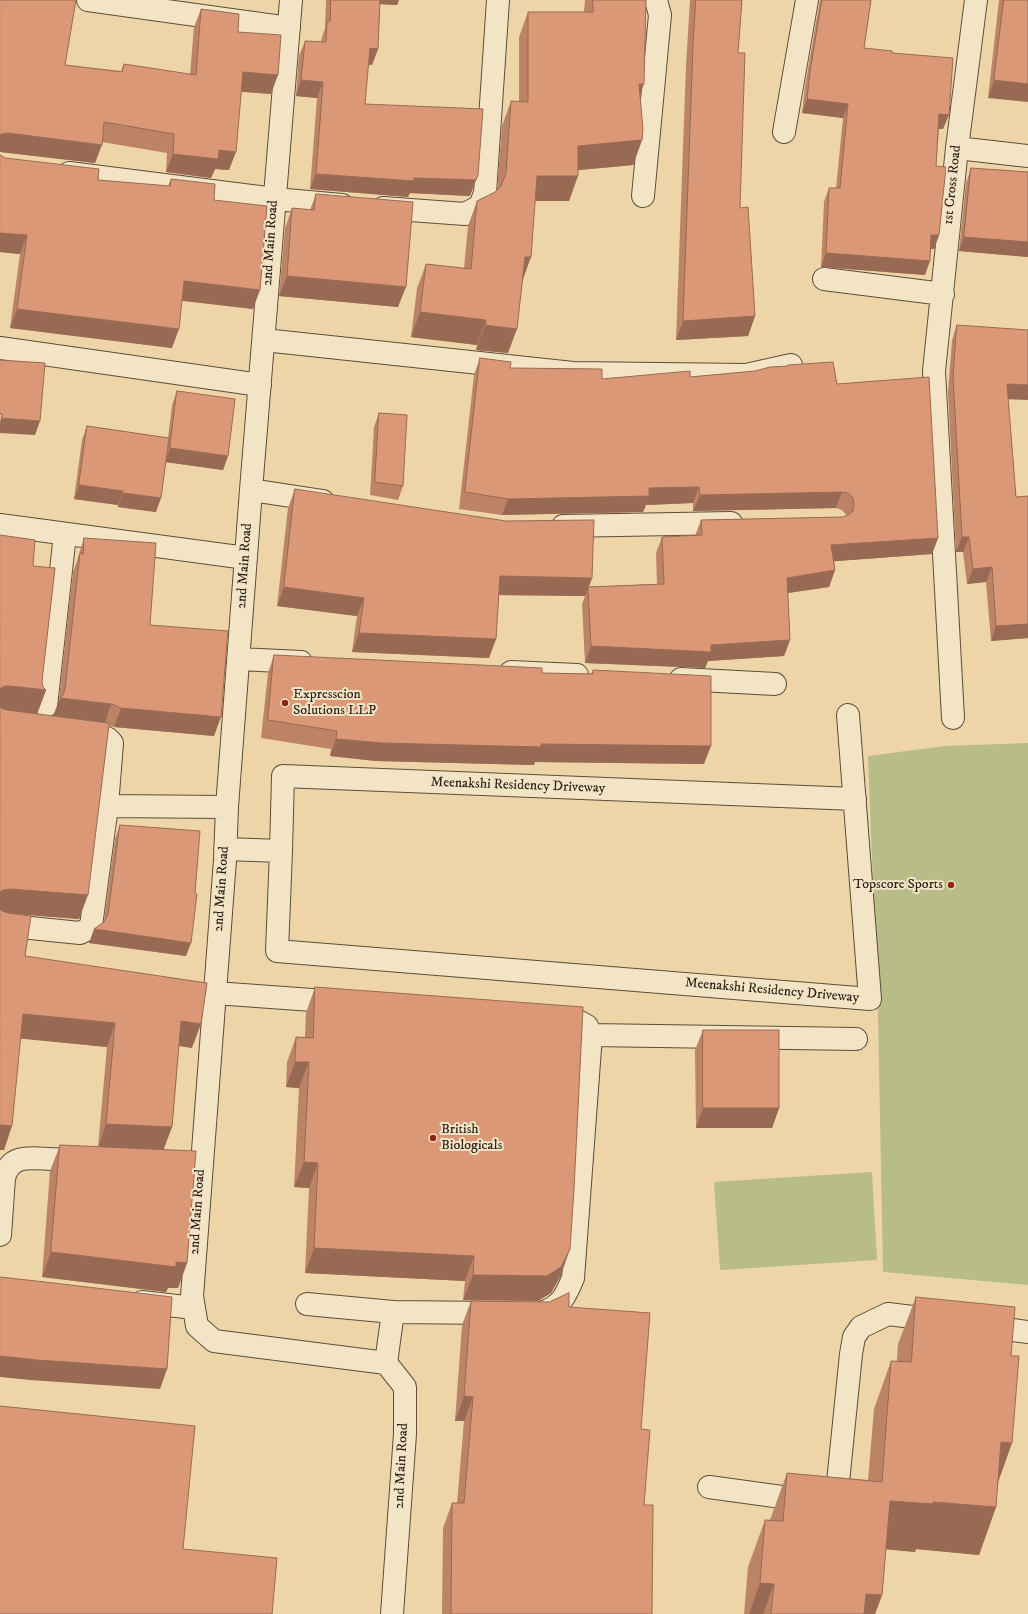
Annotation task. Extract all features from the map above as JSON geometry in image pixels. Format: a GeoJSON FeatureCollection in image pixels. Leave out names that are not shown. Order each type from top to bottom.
{"type":"FeatureCollection","features":[{"type":"Feature","properties":{"kind":"street"},"geometry":{"type":"LineString","coordinates":[[88,0],[289,28]]}},
{"type":"Feature","properties":{"kind":"street","name":"2nd Main Road"},"geometry":{"type":"LineString","coordinates":[[291,0],[251,490],[227,808],[215,993],[194,1165],[192,1296],[198,1326],[214,1341],[386,1363],[405,1387],[405,1434],[392,1614]]}},
{"type":"Feature","properties":{"kind":"street"},"geometry":{"type":"LineString","coordinates":[[47,170],[275,199],[465,214],[480,206],[485,194],[498,0]]}},
{"type":"Feature","properties":{"kind":"street"},"geometry":{"type":"LineString","coordinates":[[643,196],[660,15],[656,0]]}},
{"type":"Feature","properties":{"kind":"street"},"geometry":{"type":"LineString","coordinates":[[784,132],[807,0]]}},
{"type":"Feature","properties":{"kind":"street","name":"1st Cross Road"},"geometry":{"type":"LineString","coordinates":[[953,718],[934,371],[957,148],[976,0]]}},
{"type":"Feature","properties":{"kind":"street"},"geometry":{"type":"LineString","coordinates":[[957,148],[1028,156]]}},
{"type":"Feature","properties":{"kind":"street"},"geometry":{"type":"LineString","coordinates":[[824,278],[942,294]]}},
{"type":"Feature","properties":{"kind":"street"},"geometry":{"type":"LineString","coordinates":[[264,340],[573,373],[746,375],[791,365]]}},
{"type":"Feature","properties":{"kind":"street"},"geometry":{"type":"LineString","coordinates":[[0,348],[260,385]]}},
{"type":"Feature","properties":{"kind":"street"},"geometry":{"type":"LineString","coordinates":[[251,490],[344,504]]}},
{"type":"Feature","properties":{"kind":"street"},"geometry":{"type":"LineString","coordinates":[[541,527],[748,522]]}},
{"type":"Feature","properties":{"kind":"street"},"geometry":{"type":"LineString","coordinates":[[0,525],[246,558]]}},
{"type":"Feature","properties":{"kind":"street"},"geometry":{"type":"LineString","coordinates":[[46,706],[65,534]]}},
{"type":"Feature","properties":{"kind":"street"},"geometry":{"type":"LineString","coordinates":[[239,659],[318,663]]}},
{"type":"Feature","properties":{"kind":"street"},"geometry":{"type":"LineString","coordinates":[[491,671],[594,675]]}},
{"type":"Feature","properties":{"kind":"street"},"geometry":{"type":"LineString","coordinates":[[665,679],[775,684]]}},
{"type":"Feature","properties":{"kind":"street"},"geometry":{"type":"LineString","coordinates":[[848,715],[855,799]]}},
{"type":"Feature","properties":{"kind":"street"},"geometry":{"type":"LineString","coordinates":[[0,925],[80,933],[91,926],[107,806],[112,744],[109,738],[103,735],[63,730]]}},
{"type":"Feature","properties":{"kind":"street","name":"Meenakshi Residency Driveway"},"geometry":{"type":"LineString","coordinates":[[283,776],[855,799],[870,999],[278,952],[280,856],[283,776]]}},
{"type":"Feature","properties":{"kind":"street"},"geometry":{"type":"LineString","coordinates":[[107,806],[227,808]]}},
{"type":"Feature","properties":{"kind":"street"},"geometry":{"type":"LineString","coordinates":[[225,855],[280,856]]}},
{"type":"Feature","properties":{"kind":"street"},"geometry":{"type":"LineString","coordinates":[[215,993],[356,1004]]}},
{"type":"Feature","properties":{"kind":"street"},"geometry":{"type":"LineString","coordinates":[[307,1304],[393,1312],[540,1314],[553,1309],[564,1298],[573,1278],[591,1035],[587,1026],[576,1020],[537,1017]]}},
{"type":"Feature","properties":{"kind":"street"},"geometry":{"type":"LineString","coordinates":[[591,1035],[856,1039]]}},
{"type":"Feature","properties":{"kind":"street"},"geometry":{"type":"LineString","coordinates":[[0,1235],[4,1178],[6,1170],[12,1163],[26,1157],[102,1161]]}},
{"type":"Feature","properties":{"kind":"street"},"geometry":{"type":"LineString","coordinates":[[124,1300],[194,1308]]}},
{"type":"Feature","properties":{"kind":"street"},"geometry":{"type":"LineString","coordinates":[[386,1363],[393,1312]]}},
{"type":"Feature","properties":{"kind":"street"},"geometry":{"type":"LineString","coordinates":[[709,1487],[812,1500],[822,1498],[831,1491],[838,1482],[851,1354],[854,1337],[861,1327],[888,1314],[1028,1332]]}},
{"type":"Feature","properties":{"kind":"green space","name":"Topscore Sports"},"geometry":{"type":"Polygon","coordinates":[[[1028,743],[1028,1285],[883,1272],[878,1014],[868,756],[945,746],[1028,743]]]}},
{"type":"Feature","properties":{"kind":"green space"},"geometry":{"type":"Polygon","coordinates":[[[872,1172],[877,1260],[720,1270],[714,1182],[872,1172]]]}},
{"type":"Feature","properties":{"kind":"building"},"geometry":{"type":"Polygon","coordinates":[[[0,0],[76,0],[65,65],[122,72],[124,64],[196,75],[201,9],[239,14],[238,32],[281,35],[278,75],[243,72],[236,152],[219,150],[218,159],[173,154],[174,134],[104,122],[102,145],[8,133],[0,135],[0,0]]]}},
{"type":"Feature","properties":{"kind":"building"},"geometry":{"type":"Polygon","coordinates":[[[331,0],[380,0],[378,49],[370,48],[365,104],[483,109],[478,175],[476,180],[414,178],[414,181],[316,174],[323,82],[301,80],[305,41],[326,42],[327,21],[330,21],[331,0]]]}},
{"type":"Feature","properties":{"kind":"building"},"geometry":{"type":"Polygon","coordinates":[[[593,0],[646,0],[644,84],[639,84],[643,129],[642,140],[578,146],[578,176],[537,176],[531,257],[525,257],[517,329],[485,325],[486,320],[420,312],[426,264],[471,269],[477,201],[495,192],[501,186],[506,173],[511,101],[528,102],[528,12],[593,12],[593,0]]]}},
{"type":"Feature","properties":{"kind":"building"},"geometry":{"type":"Polygon","coordinates":[[[696,0],[742,0],[738,53],[745,53],[740,208],[748,207],[755,316],[683,321],[696,0]]]}},
{"type":"Feature","properties":{"kind":"building"},"geometry":{"type":"Polygon","coordinates":[[[822,0],[871,0],[864,48],[892,51],[892,53],[953,58],[949,115],[939,114],[936,166],[946,167],[939,235],[931,235],[930,261],[826,253],[829,188],[840,188],[848,104],[807,99],[822,0]]]}},
{"type":"Feature","properties":{"kind":"building"},"geometry":{"type":"Polygon","coordinates":[[[1004,0],[1028,0],[1028,84],[994,80],[1004,0]]]}},
{"type":"Feature","properties":{"kind":"building"},"geometry":{"type":"Polygon","coordinates":[[[0,155],[5,158],[99,169],[98,180],[170,186],[171,179],[215,184],[214,200],[267,206],[260,290],[184,281],[179,329],[17,309],[27,235],[0,233],[0,155]]]}},
{"type":"Feature","properties":{"kind":"building"},"geometry":{"type":"Polygon","coordinates":[[[971,168],[1028,172],[1028,242],[964,237],[971,168]]]}},
{"type":"Feature","properties":{"kind":"building"},"geometry":{"type":"Polygon","coordinates":[[[316,194],[413,202],[406,287],[287,276],[292,208],[314,210],[316,194]]]}},
{"type":"Feature","properties":{"kind":"building"},"geometry":{"type":"Polygon","coordinates":[[[957,325],[1028,330],[1028,385],[1007,384],[1016,497],[1028,496],[1028,624],[996,626],[992,567],[973,569],[969,537],[962,537],[953,377],[957,325]]]}},
{"type":"Feature","properties":{"kind":"building"},"geometry":{"type":"Polygon","coordinates":[[[480,358],[511,362],[510,368],[602,369],[602,379],[690,371],[690,377],[755,371],[770,367],[788,365],[833,362],[837,384],[929,377],[938,538],[831,545],[835,570],[787,578],[790,640],[711,645],[711,652],[591,646],[588,587],[664,584],[662,537],[702,535],[701,520],[843,517],[853,511],[853,498],[848,493],[842,492],[700,495],[699,487],[649,488],[649,496],[508,499],[465,492],[480,358]]]}},
{"type":"Feature","properties":{"kind":"building"},"geometry":{"type":"Polygon","coordinates":[[[0,360],[45,363],[40,421],[1,418],[0,360]]]}},
{"type":"Feature","properties":{"kind":"building"},"geometry":{"type":"Polygon","coordinates":[[[177,391],[235,399],[228,456],[170,448],[177,391]]]}},
{"type":"Feature","properties":{"kind":"building"},"geometry":{"type":"Polygon","coordinates":[[[379,413],[407,415],[403,486],[375,482],[379,413]]]}},
{"type":"Feature","properties":{"kind":"building"},"geometry":{"type":"Polygon","coordinates":[[[87,426],[169,438],[161,498],[79,485],[87,426]]]}},
{"type":"Feature","properties":{"kind":"building"},"geometry":{"type":"Polygon","coordinates":[[[295,489],[506,521],[594,520],[592,578],[500,576],[496,639],[359,633],[364,598],[284,587],[295,489]]]}},
{"type":"Feature","properties":{"kind":"building"},"geometry":{"type":"Polygon","coordinates":[[[0,535],[35,540],[33,566],[55,568],[42,681],[43,687],[46,690],[10,686],[4,686],[0,689],[0,535]]]}},
{"type":"Feature","properties":{"kind":"building"},"geometry":{"type":"Polygon","coordinates":[[[84,538],[156,543],[150,625],[228,631],[221,717],[121,708],[111,704],[60,698],[65,689],[80,553],[83,554],[84,538]]]}},
{"type":"Feature","properties":{"kind":"building"},"geometry":{"type":"Polygon","coordinates":[[[274,655],[542,668],[542,673],[593,674],[593,670],[711,676],[711,746],[541,744],[541,747],[382,743],[336,739],[337,731],[268,720],[274,655]]]}},
{"type":"Feature","properties":{"kind":"building"},"geometry":{"type":"Polygon","coordinates":[[[0,706],[1,708],[7,710],[108,723],[109,725],[88,895],[10,889],[0,892],[0,706]]]}},
{"type":"Feature","properties":{"kind":"building"},"geometry":{"type":"Polygon","coordinates":[[[120,825],[200,831],[195,893],[197,894],[191,943],[94,929],[104,922],[108,914],[120,825]]]}},
{"type":"Feature","properties":{"kind":"building"},"geometry":{"type":"Polygon","coordinates":[[[0,909],[8,913],[31,916],[25,956],[207,983],[201,1024],[181,1021],[172,1127],[106,1124],[115,1023],[23,1014],[12,1126],[0,1125],[0,909]]]}},
{"type":"Feature","properties":{"kind":"building","name":"British Biologicals"},"geometry":{"type":"Polygon","coordinates":[[[315,987],[583,1007],[570,1249],[561,1267],[547,1276],[473,1275],[474,1256],[314,1248],[318,1163],[304,1162],[309,1062],[295,1062],[296,1037],[313,1038],[315,987]]]}},
{"type":"Feature","properties":{"kind":"building"},"geometry":{"type":"Polygon","coordinates":[[[703,1030],[779,1030],[779,1108],[703,1108],[703,1030]]]}},
{"type":"Feature","properties":{"kind":"building"},"geometry":{"type":"Polygon","coordinates":[[[60,1145],[196,1151],[187,1263],[176,1262],[176,1267],[51,1252],[60,1145]]]}},
{"type":"Feature","properties":{"kind":"building"},"geometry":{"type":"Polygon","coordinates":[[[0,1277],[172,1297],[167,1369],[0,1356],[0,1277]]]}},
{"type":"Feature","properties":{"kind":"building"},"geometry":{"type":"Polygon","coordinates":[[[569,1293],[569,1307],[650,1313],[641,1429],[650,1430],[644,1505],[653,1505],[652,1614],[451,1614],[452,1503],[464,1503],[473,1397],[464,1396],[471,1301],[549,1302],[569,1293]]]}},
{"type":"Feature","properties":{"kind":"building"},"geometry":{"type":"Polygon","coordinates":[[[916,1297],[1015,1307],[1011,1356],[1019,1356],[1012,1443],[1001,1442],[996,1507],[933,1502],[933,1504],[890,1501],[882,1595],[866,1594],[864,1614],[771,1614],[774,1584],[760,1583],[765,1520],[783,1521],[787,1473],[882,1482],[891,1361],[911,1362],[916,1297]]]}},
{"type":"Feature","properties":{"kind":"building"},"geometry":{"type":"Polygon","coordinates":[[[0,1406],[195,1426],[183,1549],[277,1558],[272,1614],[0,1614],[0,1406]]]}},
{"type":"Feature","properties":{"kind":"place","name":"Expresscion Solutions LLP"},"geometry":{"type":"Point","coordinates":[285,703]}},
{"type":"Feature","properties":{"kind":"place","name":"Topscore Sports"},"geometry":{"type":"Point","coordinates":[951,885]}},
{"type":"Feature","properties":{"kind":"place","name":"British Biologicals"},"geometry":{"type":"Point","coordinates":[433,1138]}}]}
